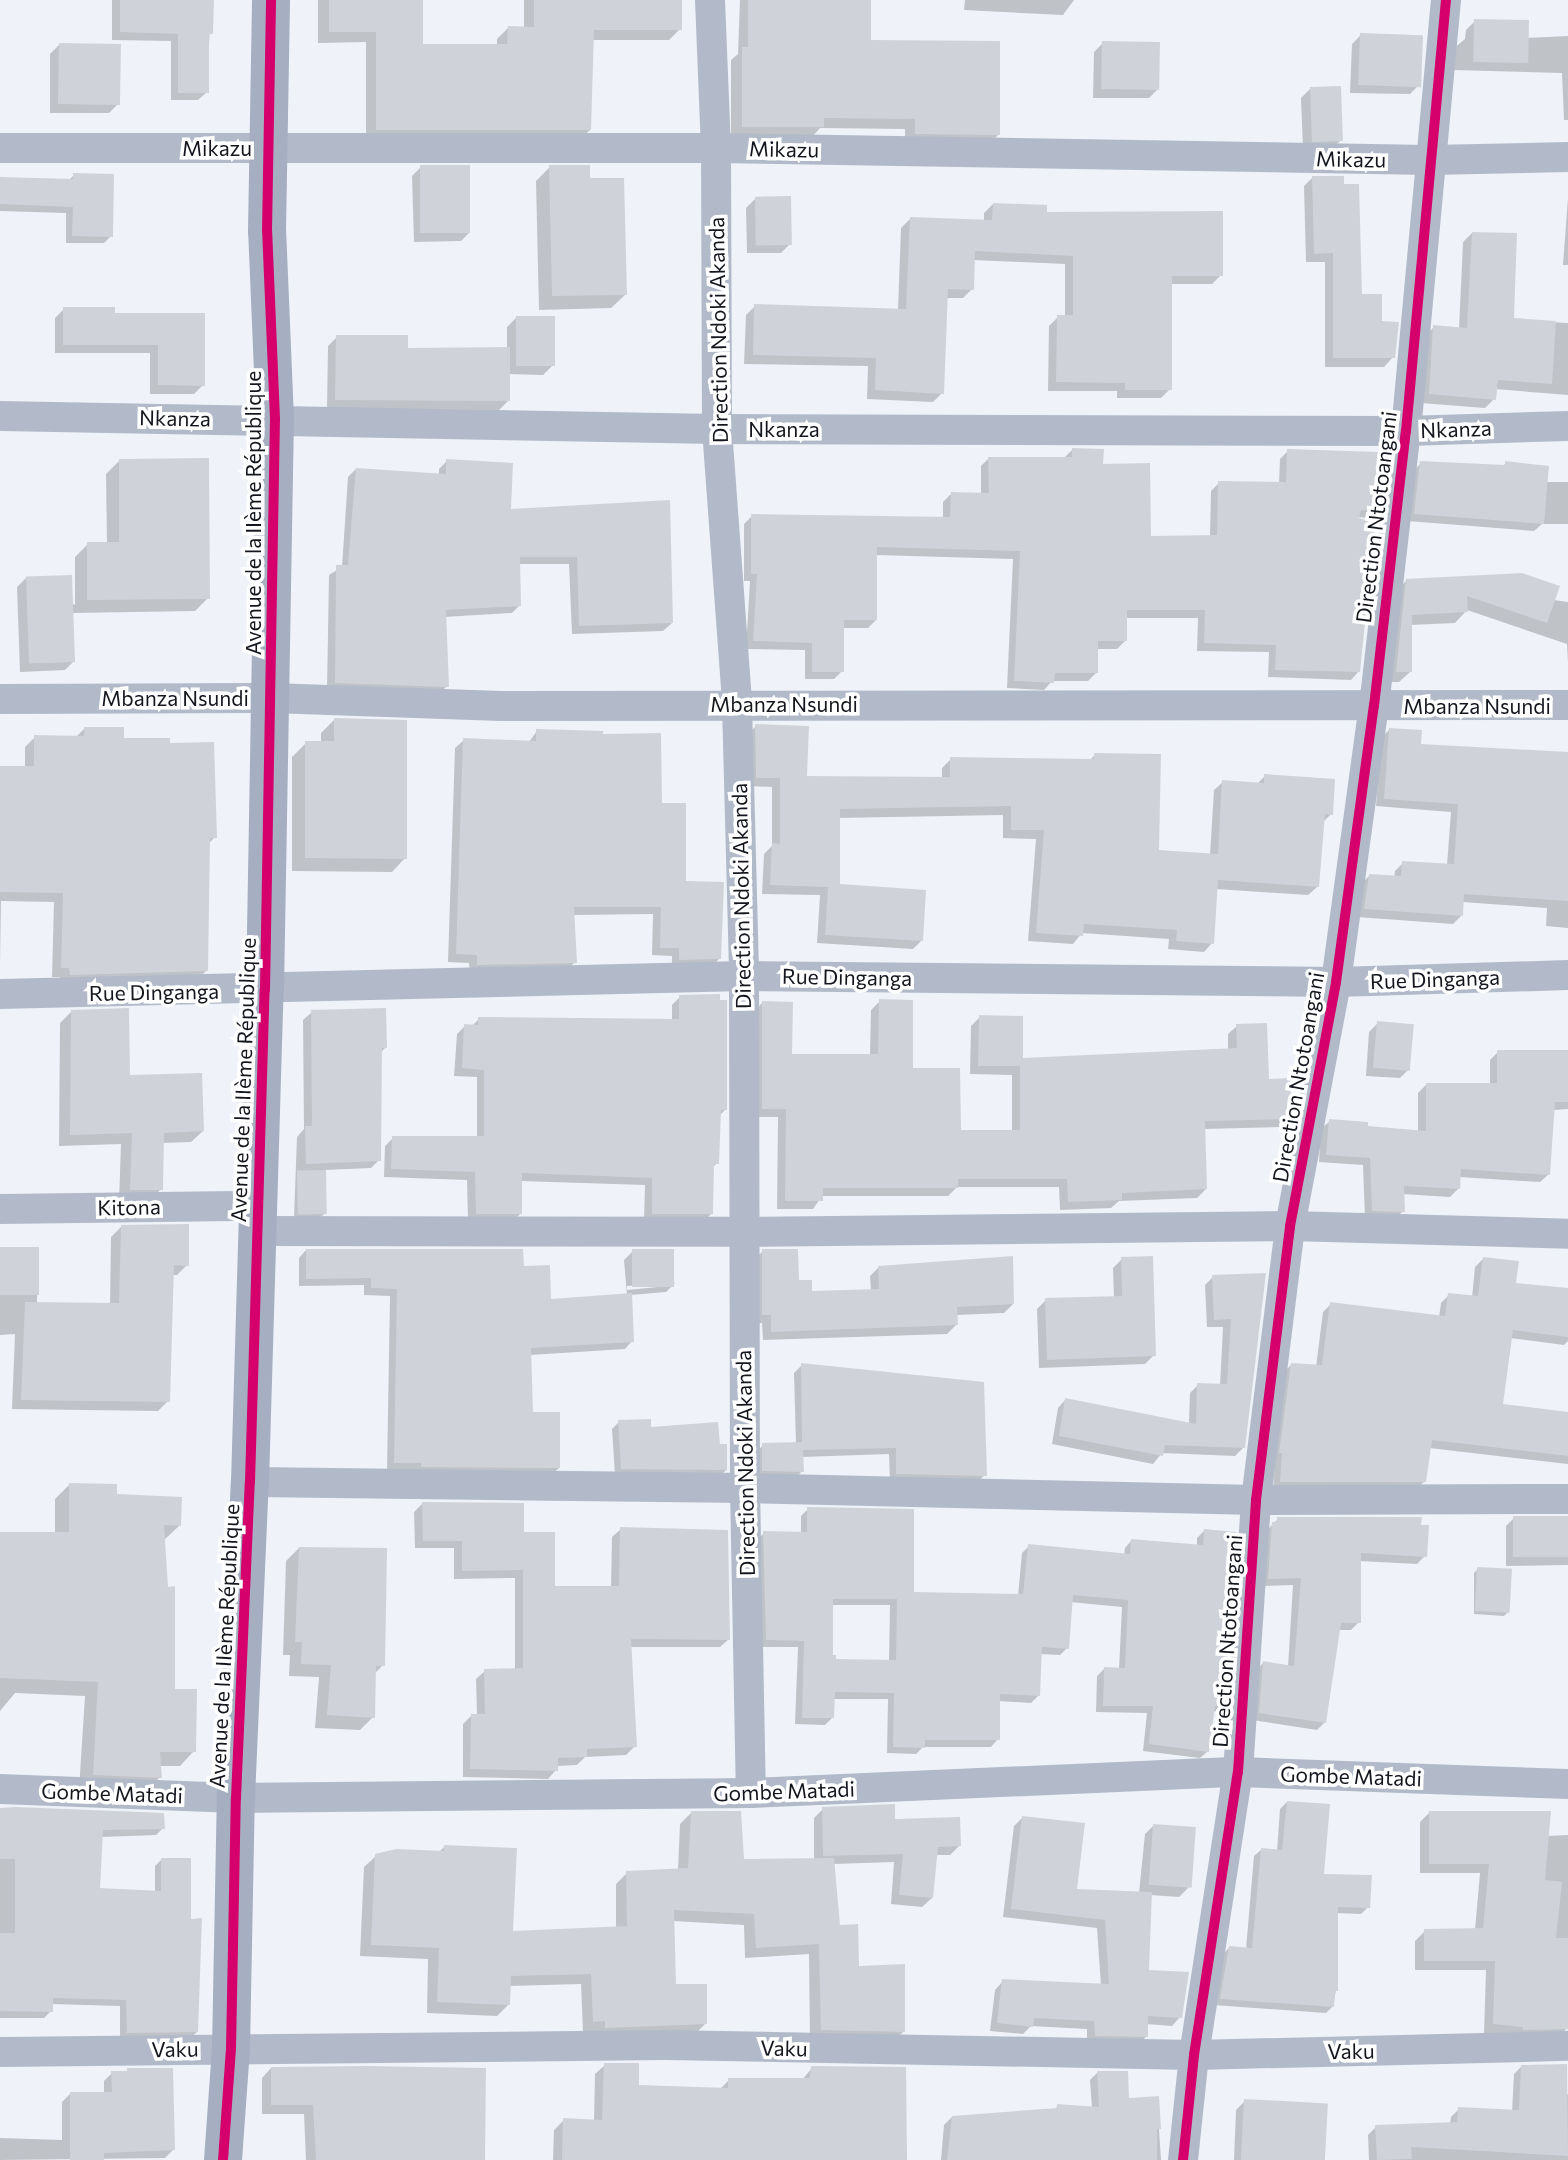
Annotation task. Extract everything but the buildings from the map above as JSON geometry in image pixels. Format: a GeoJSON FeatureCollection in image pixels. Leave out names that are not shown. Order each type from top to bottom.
{"type":"FeatureCollection","features":[{"type":"Feature","properties":{"kind":"street","name":"Avenue de la IIème République"},"geometry":{"type":"LineString","coordinates":[[223,2160],[231,2049],[236,1798],[250,1482],[265,990],[275,419],[267,231],[271,148],[271,0]]}},
{"type":"Feature","properties":{"kind":"street","name":"Direction Ndoki Akanda"},"geometry":{"type":"LineString","coordinates":[[710,0],[716,148],[717,429],[737,704],[744,976],[745,1488],[751,1793]]}},
{"type":"Feature","properties":{"kind":"street","name":"Direction Ntotoangani"},"geometry":{"type":"LineString","coordinates":[[1183,2160],[1194,2055],[1238,1772],[1256,1500],[1290,1226],[1336,982],[1374,706],[1406,430],[1446,0]]}},
{"type":"Feature","properties":{"kind":"street","name":"Mikazu"},"geometry":{"type":"LineString","coordinates":[[0,148],[716,148],[1430,160],[1568,157]]}},
{"type":"Feature","properties":{"kind":"street","name":"Nkanza"},"geometry":{"type":"LineString","coordinates":[[0,416],[717,429],[1406,430],[1568,426]]}},
{"type":"Feature","properties":{"kind":"street","name":"Mbanza Nsundi"},"geometry":{"type":"LineString","coordinates":[[0,699],[271,698],[502,706],[1568,705]]}},
{"type":"Feature","properties":{"kind":"street","name":"Rue Dinganga"},"geometry":{"type":"LineString","coordinates":[[0,994],[265,990],[744,976],[1336,982],[1568,975]]}},
{"type":"Feature","properties":{"kind":"street","name":"Kitona"},"geometry":{"type":"LineString","coordinates":[[0,1209],[259,1219],[743,1231],[1290,1226],[1568,1234]]}},
{"type":"Feature","properties":{"kind":"street"},"geometry":{"type":"LineString","coordinates":[[250,1482],[745,1488],[1256,1500],[1568,1499]]}},
{"type":"Feature","properties":{"kind":"street","name":"Gombe Matadi"},"geometry":{"type":"LineString","coordinates":[[0,1789],[236,1798],[751,1793],[1238,1772],[1568,1784]]}},
{"type":"Feature","properties":{"kind":"street","name":"Vaku"},"geometry":{"type":"LineString","coordinates":[[0,2052],[665,2045],[1194,2055],[1568,2046]]}},
{"type":"Feature","properties":{"kind":"cycle path"},"geometry":{"type":"LineString","coordinates":[[223,2160],[231,2049],[236,1798],[250,1482],[265,990],[275,419],[267,231],[271,0]]}},
{"type":"Feature","properties":{"kind":"cycle path"},"geometry":{"type":"LineString","coordinates":[[1183,2160],[1194,2055],[1238,1772],[1256,1500],[1290,1226],[1336,982],[1374,706],[1406,431],[1446,0]]}}]}
